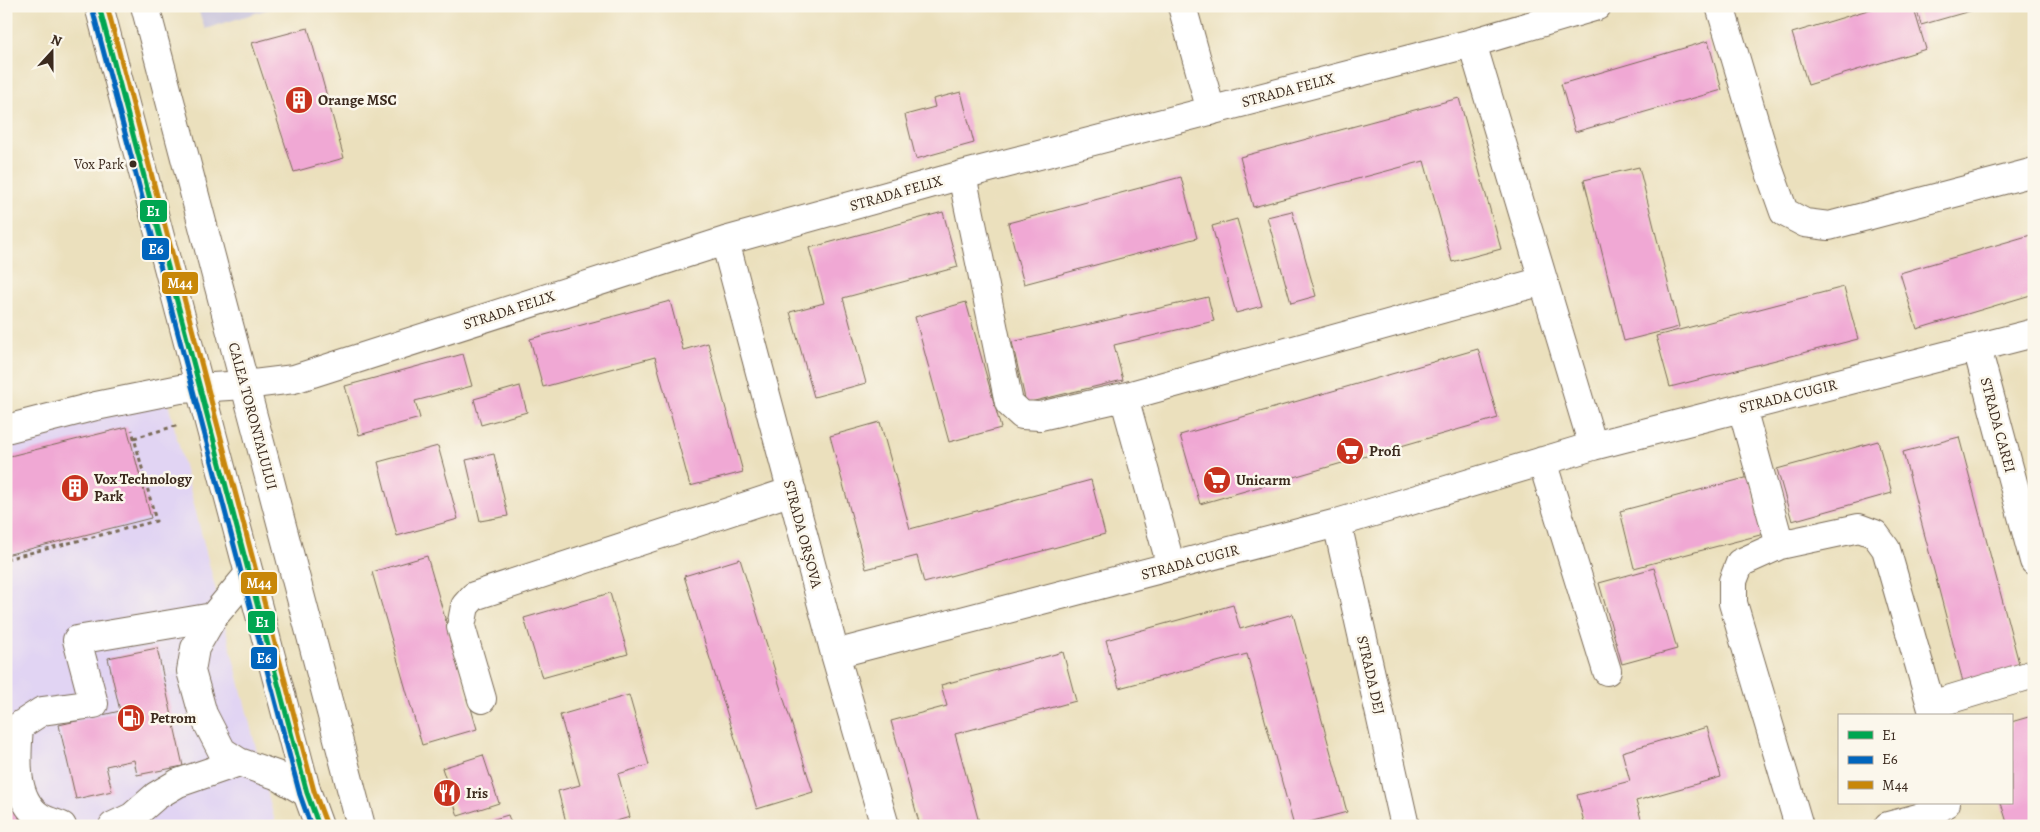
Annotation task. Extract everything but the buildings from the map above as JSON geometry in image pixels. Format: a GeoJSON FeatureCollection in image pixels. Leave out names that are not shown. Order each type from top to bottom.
{"type":"FeatureCollection","features":[{"type":"Feature","properties":{"kind":"street"},"geometry":{"type":"LineString","coordinates":[[99,6],[307,794],[318,826]]}},
{"type":"Feature","properties":{"kind":"street","name":"CALEA TORONTALULUI"},"geometry":{"type":"LineString","coordinates":[[145,6],[361,826]]}},
{"type":"Feature","properties":{"kind":"street"},"geometry":{"type":"LineString","coordinates":[[1182,6],[1211,110]]}},
{"type":"Feature","properties":{"kind":"street","name":"STRADA FELIX"},"geometry":{"type":"LineString","coordinates":[[6,429],[96,406],[180,389],[245,385],[294,379],[725,241],[962,175],[1472,43],[1597,6]]}},
{"type":"Feature","properties":{"kind":"street"},"geometry":{"type":"LineString","coordinates":[[1720,6],[1768,167],[1784,212],[1805,223],[1829,226],[2034,172]]}},
{"type":"Feature","properties":{"kind":"street"},"geometry":{"type":"LineString","coordinates":[[1472,43],[1593,446]]}},
{"type":"Feature","properties":{"kind":"street"},"geometry":{"type":"LineString","coordinates":[[962,175],[1009,403],[1022,415],[1040,416],[1124,397],[1543,281]]}},
{"type":"Feature","properties":{"kind":"street","name":"STRADA ORȘOVA"},"geometry":{"type":"LineString","coordinates":[[725,241],[835,654],[885,826]]}},
{"type":"Feature","properties":{"kind":"street","name":"STRADA CUGIR"},"geometry":{"type":"LineString","coordinates":[[835,654],[1337,524],[1593,446],[2034,333]]}},
{"type":"Feature","properties":{"kind":"street","name":"STRADA CAREI"},"geometry":{"type":"LineString","coordinates":[[1977,348],[2034,561]]}},
{"type":"Feature","properties":{"kind":"street"},"geometry":{"type":"LineString","coordinates":[[1124,397],[1172,566]]}},
{"type":"Feature","properties":{"kind":"street"},"geometry":{"type":"LineString","coordinates":[[1742,408],[1780,545]]}},
{"type":"Feature","properties":{"kind":"street"},"geometry":{"type":"LineString","coordinates":[[1542,461],[1607,671]]}},
{"type":"Feature","properties":{"kind":"street"},"geometry":{"type":"LineString","coordinates":[[482,699],[461,627],[465,606],[474,596],[792,491]]}},
{"type":"Feature","properties":{"kind":"street","name":"STRADA DEJ"},"geometry":{"type":"LineString","coordinates":[[1337,524],[1405,826]]}},
{"type":"Feature","properties":{"kind":"street"},"geometry":{"type":"LineString","coordinates":[[1799,826],[1733,603],[1734,581],[1740,563],[1780,545],[1859,528],[1875,534],[1886,548],[1932,710],[2034,674]]}},
{"type":"Feature","properties":{"kind":"street"},"geometry":{"type":"LineString","coordinates":[[250,574],[213,618],[195,648],[190,671],[203,714],[222,751],[239,762],[276,775],[307,794]]}},
{"type":"Feature","properties":{"kind":"street"},"geometry":{"type":"LineString","coordinates":[[62,826],[40,816],[24,798],[16,759],[19,726],[42,712],[94,704],[77,640],[213,618]]}},
{"type":"Feature","properties":{"kind":"street"},"geometry":{"type":"LineString","coordinates":[[113,826],[132,817],[156,796],[178,783],[239,762]]}},
{"type":"Feature","properties":{"kind":"street"},"geometry":{"type":"LineString","coordinates":[[1888,826],[1929,815],[1945,804]]}},
{"type":"Feature","properties":{"kind":"path"},"geometry":{"type":"LineString","coordinates":[[134,438],[186,423]]}},
{"type":"Feature","properties":{"kind":"path"},"geometry":{"type":"LineString","coordinates":[[6,559],[156,522],[132,428]]}},
{"type":"Feature","properties":{"kind":"shaded area"},"geometry":{"type":"Polygon","coordinates":[[[197,6],[278,6],[205,29],[197,6]]]}},
{"type":"Feature","properties":{"kind":"shaded area"},"geometry":{"type":"Polygon","coordinates":[[[167,399],[276,826],[6,826],[6,440],[167,399]]]}},
{"type":"Feature","properties":{"kind":"transit line","name":"E1"},"geometry":{"type":"LineString","coordinates":[[99,6],[307,793],[319,826]]}},
{"type":"Feature","properties":{"kind":"transit line","name":"M44"},"geometry":{"type":"LineString","coordinates":[[107,6],[314,791],[326,823]]}},
{"type":"Feature","properties":{"kind":"transit line","name":"E6"},"geometry":{"type":"LineString","coordinates":[[92,8],[300,795],[311,826]]}},
{"type":"Feature","properties":{"kind":"place","name":"Orange MSC"},"geometry":{"type":"Point","coordinates":[299,100]}},
{"type":"Feature","properties":{"kind":"place","name":"Vox Park"},"geometry":{"type":"Point","coordinates":[133,164]}},
{"type":"Feature","properties":{"kind":"place","name":"Profi"},"geometry":{"type":"Point","coordinates":[1350,451]}},
{"type":"Feature","properties":{"kind":"place","name":"Unicarm"},"geometry":{"type":"Point","coordinates":[1217,480]}},
{"type":"Feature","properties":{"kind":"place","name":"Vox Technology Park"},"geometry":{"type":"Point","coordinates":[75,488]}},
{"type":"Feature","properties":{"kind":"place","name":"Petrom"},"geometry":{"type":"Point","coordinates":[131,718]}},
{"type":"Feature","properties":{"kind":"place","name":"Iris"},"geometry":{"type":"Point","coordinates":[447,793]}}]}
